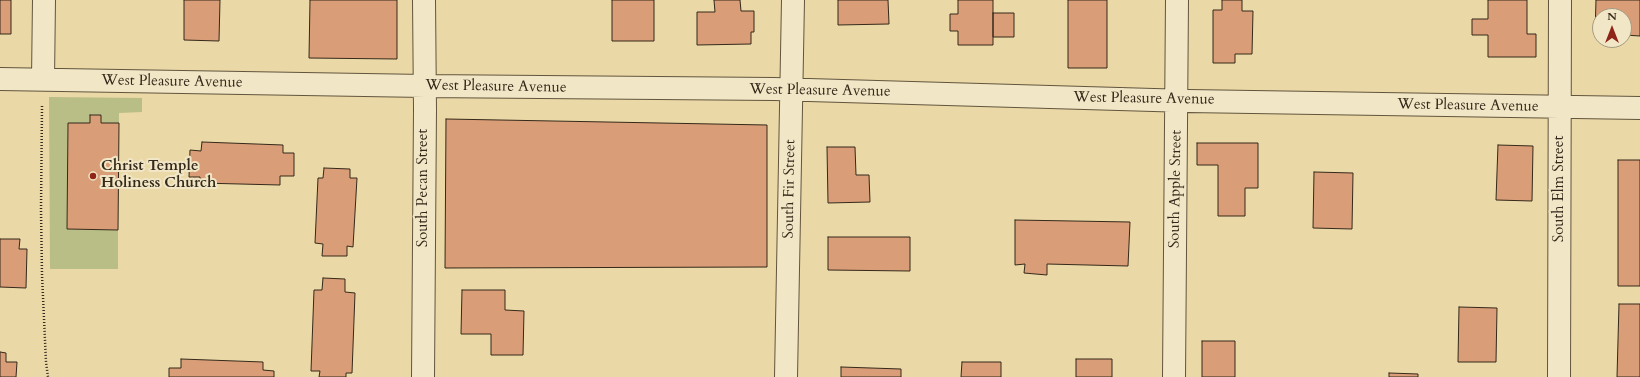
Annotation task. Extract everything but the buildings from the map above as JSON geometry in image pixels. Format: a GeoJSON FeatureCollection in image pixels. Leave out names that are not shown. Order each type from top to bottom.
{"type":"FeatureCollection","features":[{"type":"Feature","properties":{"kind":"street"},"geometry":{"type":"LineString","coordinates":[[43,79],[44,0]]}},
{"type":"Feature","properties":{"kind":"street","name":"South Pecan Street"},"geometry":{"type":"LineString","coordinates":[[423,377],[425,86],[424,0]]}},
{"type":"Feature","properties":{"kind":"street","name":"South Fir Street"},"geometry":{"type":"LineString","coordinates":[[786,377],[793,0]]}},
{"type":"Feature","properties":{"kind":"street","name":"South Apple Street"},"geometry":{"type":"LineString","coordinates":[[1174,377],[1177,0]]}},
{"type":"Feature","properties":{"kind":"street","name":"South Elm Street"},"geometry":{"type":"LineString","coordinates":[[1559,377],[1561,108],[1560,0]]}},
{"type":"Feature","properties":{"kind":"street","name":"West Pleasure Avenue"},"geometry":{"type":"LineString","coordinates":[[0,79],[791,91],[1561,108],[1640,108]]}},
{"type":"Feature","properties":{"kind":"path"},"geometry":{"type":"LineString","coordinates":[[42,106],[42,268],[48,377]]}},
{"type":"Feature","properties":{"kind":"green space"},"geometry":{"type":"Polygon","coordinates":[[[49,97],[142,98],[142,112],[119,113],[119,123],[101,123],[101,115],[90,115],[90,123],[68,123],[67,229],[118,230],[118,269],[50,269],[49,97]]]}},
{"type":"Feature","properties":{"kind":"place","name":"Christ Temple Holiness Church"},"geometry":{"type":"Point","coordinates":[93,176]}}]}
